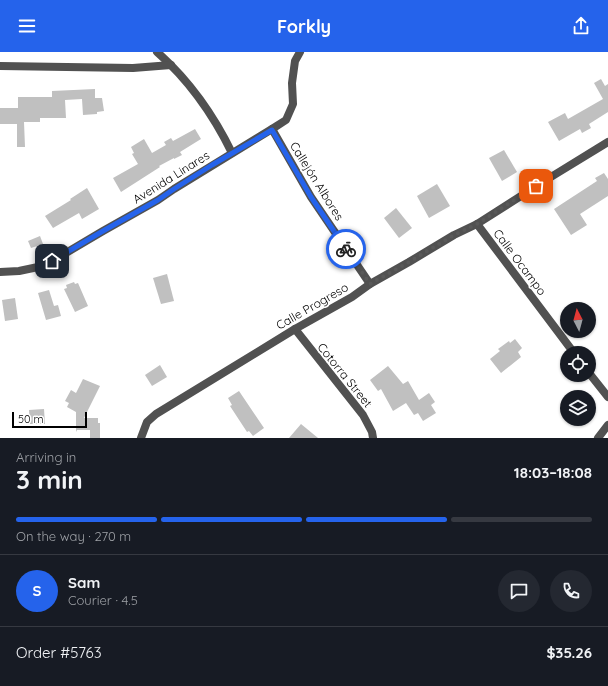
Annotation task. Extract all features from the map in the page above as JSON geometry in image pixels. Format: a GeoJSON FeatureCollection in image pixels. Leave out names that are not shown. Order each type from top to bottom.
{"type":"FeatureCollection","features":[{"type":"Feature","properties":{"kind":"street"},"geometry":{"type":"LineString","coordinates":[[157,52],[187,81],[205,105],[232,153]]}},
{"type":"Feature","properties":{"kind":"street","name":"Avenida Linares"},"geometry":{"type":"LineString","coordinates":[[0,272],[19,271],[49,263],[158,200],[286,120],[293,104],[292,83],[295,62],[300,52]]}},
{"type":"Feature","properties":{"kind":"street"},"geometry":{"type":"LineString","coordinates":[[0,66],[134,68],[171,65]]}},
{"type":"Feature","properties":{"kind":"street","name":"Callejón Albores"},"geometry":{"type":"LineString","coordinates":[[272,130],[311,197],[370,284]]}},
{"type":"Feature","properties":{"kind":"street","name":"Calle Progreso"},"geometry":{"type":"LineString","coordinates":[[141,438],[147,422],[156,414],[294,329],[352,297],[370,284],[454,235],[477,224],[608,142]]}},
{"type":"Feature","properties":{"kind":"street","name":"Calle Ocampo"},"geometry":{"type":"LineString","coordinates":[[477,224],[569,346]]}},
{"type":"Feature","properties":{"kind":"street","name":"Cotorra Street"},"geometry":{"type":"LineString","coordinates":[[294,329],[363,415],[372,432],[373,438]]}},
{"type":"Feature","properties":{"kind":"street"},"geometry":{"type":"LineString","coordinates":[[596,382],[608,397]]}},
{"type":"Feature","properties":{"kind":"street"},"geometry":{"type":"LineString","coordinates":[[598,438],[608,425]]}},
{"type":"Feature","properties":{"kind":"building"},"geometry":{"type":"Polygon","coordinates":[[[601,79],[605,86],[608,84],[608,112],[589,124],[591,128],[582,133],[580,129],[559,141],[548,122],[565,113],[568,119],[603,99],[594,83],[601,79]]]}},
{"type":"Feature","properties":{"kind":"building"},"geometry":{"type":"Polygon","coordinates":[[[95,89],[95,98],[102,98],[104,111],[97,112],[97,114],[83,115],[82,99],[65,100],[66,118],[40,118],[40,122],[24,122],[25,147],[17,147],[17,124],[0,124],[0,108],[18,108],[18,97],[52,97],[52,91],[95,89]]]}},
{"type":"Feature","properties":{"kind":"building"},"geometry":{"type":"Polygon","coordinates":[[[195,129],[201,139],[180,152],[182,155],[159,166],[160,167],[121,192],[113,178],[138,164],[132,154],[134,153],[131,147],[144,139],[152,153],[166,145],[164,142],[171,138],[173,141],[195,129]]]}},
{"type":"Feature","properties":{"kind":"building"},"geometry":{"type":"Polygon","coordinates":[[[504,150],[517,172],[502,181],[489,158],[504,150]]]}},
{"type":"Feature","properties":{"kind":"building"},"geometry":{"type":"Polygon","coordinates":[[[604,173],[608,179],[608,196],[580,214],[587,225],[571,235],[554,209],[597,181],[595,178],[604,173]]]}},
{"type":"Feature","properties":{"kind":"building"},"geometry":{"type":"Polygon","coordinates":[[[437,184],[450,206],[429,218],[417,196],[437,184]]]}},
{"type":"Feature","properties":{"kind":"building"},"geometry":{"type":"Polygon","coordinates":[[[87,188],[99,209],[82,219],[79,213],[53,228],[45,216],[87,188]]]}},
{"type":"Feature","properties":{"kind":"building"},"geometry":{"type":"Polygon","coordinates":[[[396,208],[412,228],[399,238],[384,218],[396,208]]]}},
{"type":"Feature","properties":{"kind":"building"},"geometry":{"type":"Polygon","coordinates":[[[40,236],[43,244],[31,248],[28,241],[40,236]]]}},
{"type":"Feature","properties":{"kind":"building"},"geometry":{"type":"Polygon","coordinates":[[[167,274],[174,301],[161,304],[153,278],[167,274]]]}},
{"type":"Feature","properties":{"kind":"building"},"geometry":{"type":"Polygon","coordinates":[[[74,282],[75,284],[78,283],[88,306],[75,312],[64,289],[67,288],[66,285],[74,282]]]}},
{"type":"Feature","properties":{"kind":"building"},"geometry":{"type":"Polygon","coordinates":[[[49,290],[54,306],[58,305],[61,316],[46,320],[38,293],[49,290]]]}},
{"type":"Feature","properties":{"kind":"building"},"geometry":{"type":"Polygon","coordinates":[[[15,298],[18,319],[5,321],[2,300],[15,298]]]}},
{"type":"Feature","properties":{"kind":"building"},"geometry":{"type":"Polygon","coordinates":[[[515,339],[522,348],[518,352],[521,357],[501,373],[490,359],[500,351],[498,349],[509,341],[510,343],[515,339]]]}},
{"type":"Feature","properties":{"kind":"building"},"geometry":{"type":"Polygon","coordinates":[[[160,365],[167,377],[152,386],[145,375],[160,365]]]}},
{"type":"Feature","properties":{"kind":"building"},"geometry":{"type":"Polygon","coordinates":[[[388,366],[403,384],[408,381],[419,400],[429,393],[435,402],[431,405],[436,413],[423,421],[418,413],[414,415],[406,403],[393,411],[381,389],[378,391],[370,380],[388,366]]]}},
{"type":"Feature","properties":{"kind":"building"},"geometry":{"type":"Polygon","coordinates":[[[83,379],[100,386],[84,418],[98,418],[98,423],[100,423],[100,438],[90,438],[90,430],[77,430],[76,432],[76,412],[67,407],[69,403],[65,401],[71,390],[76,393],[83,379]]]}},
{"type":"Feature","properties":{"kind":"building"},"geometry":{"type":"Polygon","coordinates":[[[239,391],[264,428],[253,436],[249,431],[247,432],[230,406],[232,405],[228,398],[239,391]]]}},
{"type":"Feature","properties":{"kind":"building"},"geometry":{"type":"Polygon","coordinates":[[[44,409],[45,424],[30,424],[29,410],[44,409]]]}},
{"type":"Feature","properties":{"kind":"building"},"geometry":{"type":"Polygon","coordinates":[[[301,424],[318,438],[289,438],[301,424]]]}},
{"type":"Feature","properties":{"kind":"way so far"},"geometry":{"type":"LineString","coordinates":[[346,249],[370,284],[454,235],[477,224],[536,186]]}},
{"type":"Feature","properties":{"kind":"route"},"geometry":{"type":"LineString","coordinates":[[52,261],[158,200],[212,165],[272,130],[311,197],[346,249]]}}]}
